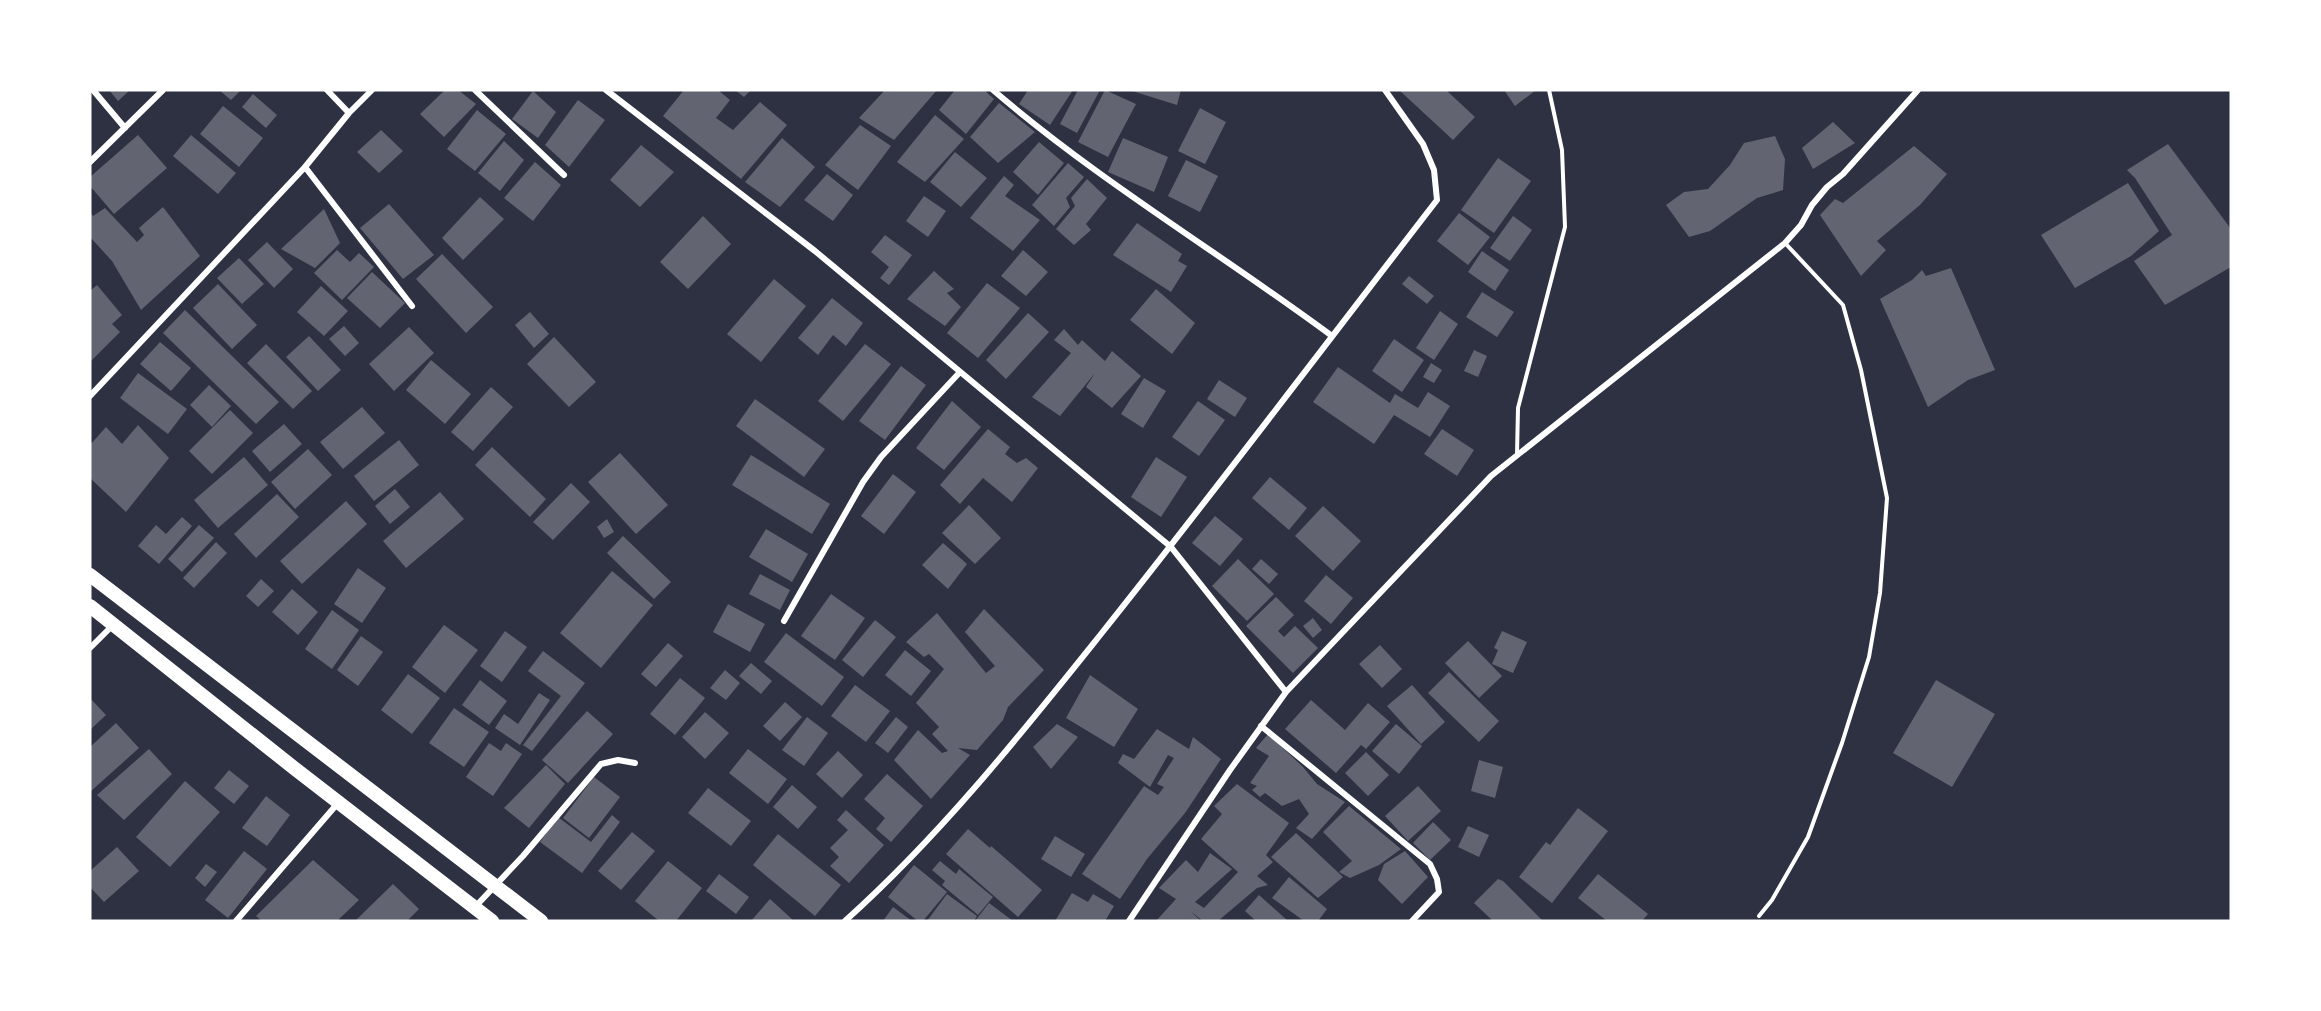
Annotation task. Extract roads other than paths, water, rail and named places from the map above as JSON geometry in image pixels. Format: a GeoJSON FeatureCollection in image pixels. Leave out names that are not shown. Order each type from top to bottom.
{"type":"FeatureCollection","features":[{"type":"Feature","properties":{"kind":"main road"},"geometry":{"type":"LineString","coordinates":[[90,575],[541,921]]}},
{"type":"Feature","properties":{"kind":"main road"},"geometry":{"type":"LineString","coordinates":[[90,606],[492,921]]}},
{"type":"Feature","properties":{"kind":"street"},"geometry":{"type":"LineString","coordinates":[[93,90],[125,128]]}},
{"type":"Feature","properties":{"kind":"street"},"geometry":{"type":"LineString","coordinates":[[90,162],[163,90]]}},
{"type":"Feature","properties":{"kind":"street"},"geometry":{"type":"LineString","coordinates":[[327,90],[349,113]]}},
{"type":"Feature","properties":{"kind":"street"},"geometry":{"type":"LineString","coordinates":[[90,396],[305,167],[349,113],[372,90]]}},
{"type":"Feature","properties":{"kind":"street"},"geometry":{"type":"LineString","coordinates":[[475,90],[564,175]]}},
{"type":"Feature","properties":{"kind":"street"},"geometry":{"type":"LineString","coordinates":[[606,90],[815,251],[1170,547],[1286,692]]}},
{"type":"Feature","properties":{"kind":"street"},"geometry":{"type":"LineString","coordinates":[[993,90],[1029,121],[1132,197],[1277,295],[1332,336]]}},
{"type":"Feature","properties":{"kind":"street"},"geometry":{"type":"LineString","coordinates":[[845,921],[910,859],[1009,749],[1170,547],[1437,200],[1434,170],[1423,144],[1385,90]]}},
{"type":"Feature","properties":{"kind":"street"},"geometry":{"type":"LineString","coordinates":[[1129,921],[1286,692],[1491,476],[1785,243],[1801,225],[1812,205],[1827,187],[1842,174],[1918,90]]}},
{"type":"Feature","properties":{"kind":"street"},"geometry":{"type":"LineString","coordinates":[[305,167],[412,306]]}},
{"type":"Feature","properties":{"kind":"street"},"geometry":{"type":"LineString","coordinates":[[784,621],[862,482],[880,457],[960,372]]}},
{"type":"Feature","properties":{"kind":"street"},"geometry":{"type":"LineString","coordinates":[[90,648],[114,624]]}},
{"type":"Feature","properties":{"kind":"street"},"geometry":{"type":"LineString","coordinates":[[1261,726],[1430,864],[1437,879],[1439,892],[1413,921]]}},
{"type":"Feature","properties":{"kind":"street"},"geometry":{"type":"LineString","coordinates":[[475,907],[496,886],[601,764],[618,760],[635,763]]}},
{"type":"Feature","properties":{"kind":"street"},"geometry":{"type":"LineString","coordinates":[[236,921],[339,803]]}},
{"type":"Feature","properties":{"kind":"lane"},"geometry":{"type":"LineString","coordinates":[[1518,454],[1518,408],[1565,227],[1562,150],[1549,90]]}},
{"type":"Feature","properties":{"kind":"lane"},"geometry":{"type":"LineString","coordinates":[[1759,916],[1773,900],[1808,837],[1846,732],[1869,657],[1880,593],[1887,498],[1861,370],[1843,304],[1785,243]]}}]}
